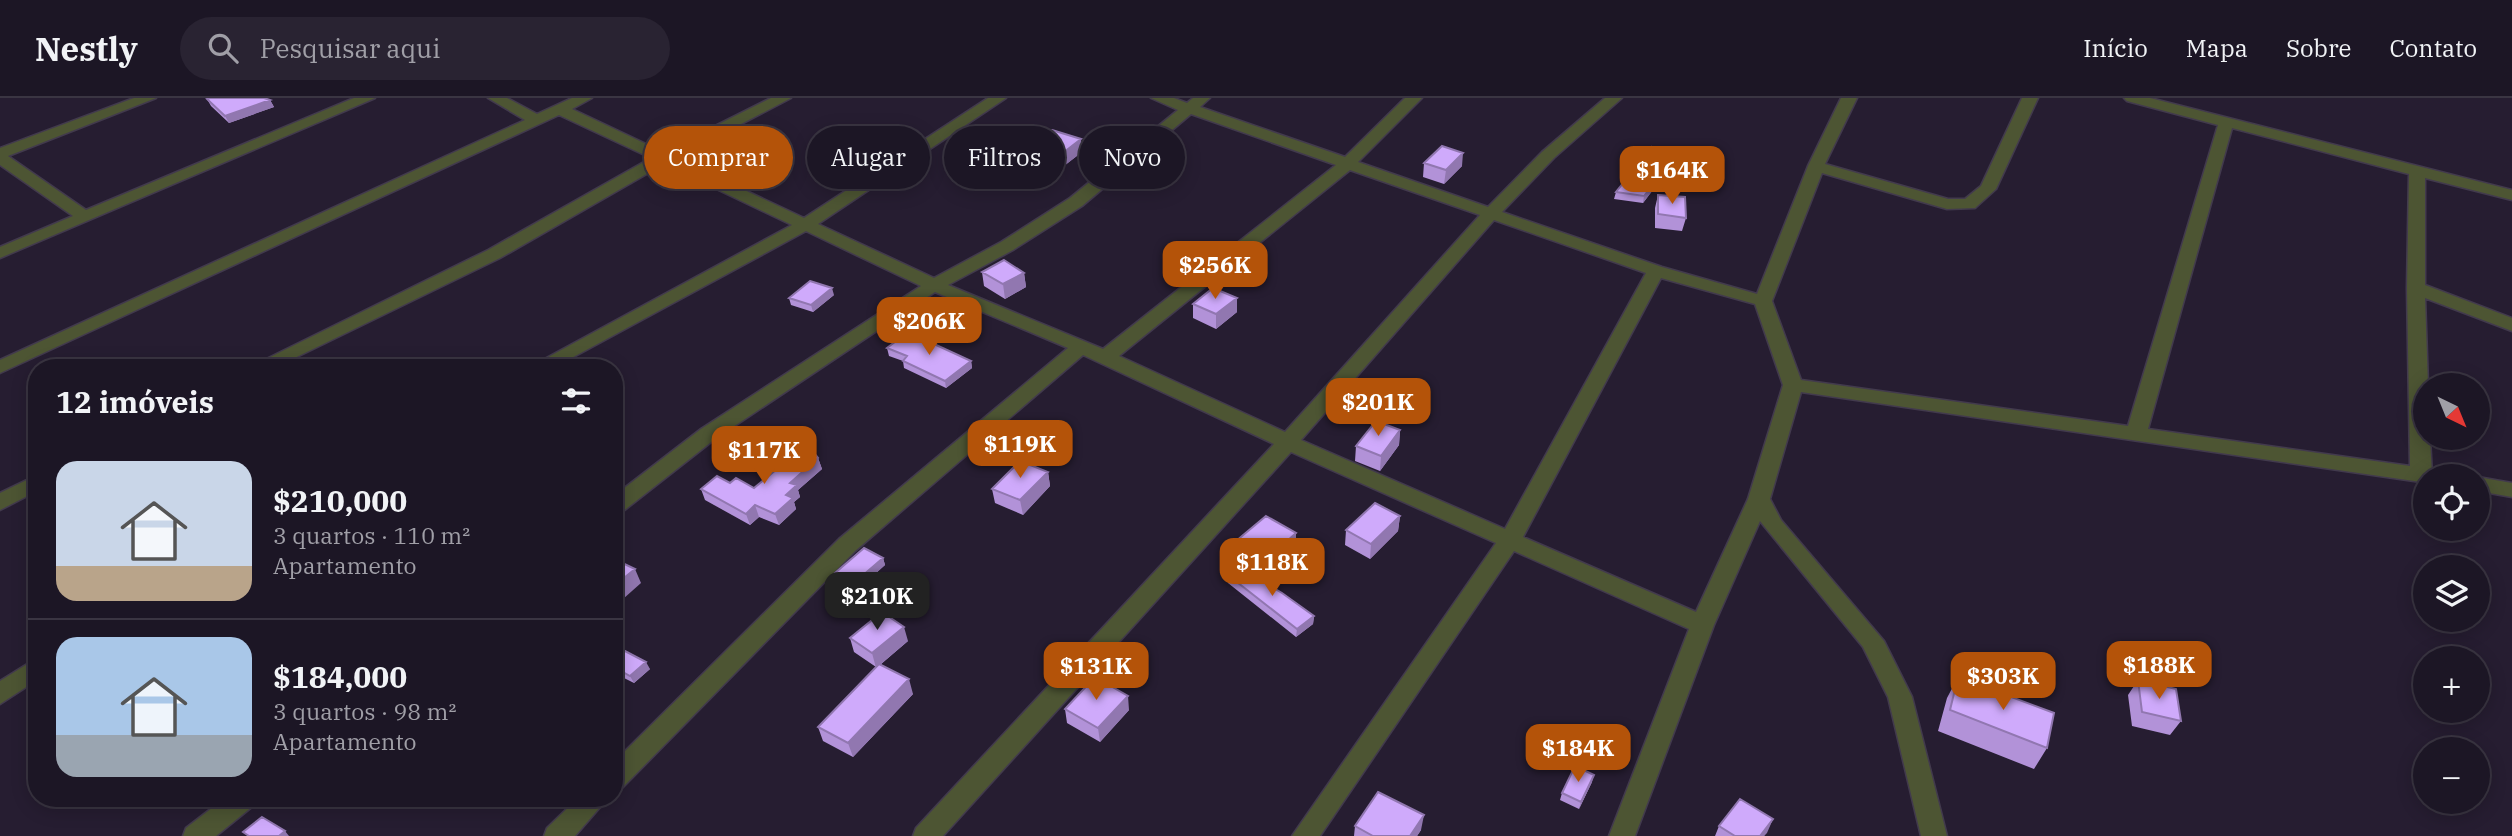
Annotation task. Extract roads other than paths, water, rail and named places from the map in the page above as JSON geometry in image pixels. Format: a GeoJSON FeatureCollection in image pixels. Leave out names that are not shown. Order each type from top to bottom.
{"type":"FeatureCollection","features":[{"type":"Feature","properties":{"kind":"street"},"geometry":{"type":"LineString","coordinates":[[0,156],[148,98]]}},
{"type":"Feature","properties":{"kind":"street"},"geometry":{"type":"LineString","coordinates":[[0,253],[367,98]]}},
{"type":"Feature","properties":{"kind":"street"},"geometry":{"type":"LineString","coordinates":[[496,98],[537,120]]}},
{"type":"Feature","properties":{"kind":"street"},"geometry":{"type":"LineString","coordinates":[[0,367],[584,98]]}},
{"type":"Feature","properties":{"kind":"street"},"geometry":{"type":"LineString","coordinates":[[727,126],[783,98]]}},
{"type":"Feature","properties":{"kind":"street"},"geometry":{"type":"LineString","coordinates":[[554,359],[805,225],[998,98]]}},
{"type":"Feature","properties":{"kind":"street"},"geometry":{"type":"LineString","coordinates":[[1159,98],[1196,104],[1347,164],[1656,271],[1763,301]]}},
{"type":"Feature","properties":{"kind":"street"},"geometry":{"type":"LineString","coordinates":[[1105,357],[1347,164],[1414,98]]}},
{"type":"Feature","properties":{"kind":"street"},"geometry":{"type":"LineString","coordinates":[[926,836],[1288,442],[1491,213],[1548,155],[1614,98]]}},
{"type":"Feature","properties":{"kind":"street"},"geometry":{"type":"LineString","coordinates":[[1622,836],[1702,625],[1759,499],[1793,385],[1763,301],[1816,166],[1849,98]]}},
{"type":"Feature","properties":{"kind":"street"},"geometry":{"type":"LineString","coordinates":[[1816,166],[1947,204],[1969,204],[1988,189],[2030,98]]}},
{"type":"Feature","properties":{"kind":"street"},"geometry":{"type":"LineString","coordinates":[[2132,98],[2512,195]]}},
{"type":"Feature","properties":{"kind":"street"},"geometry":{"type":"LineString","coordinates":[[623,500],[708,434],[934,285],[1007,246],[1076,202],[1196,104]]}},
{"type":"Feature","properties":{"kind":"street"},"geometry":{"type":"LineString","coordinates":[[561,110],[644,150]]}},
{"type":"Feature","properties":{"kind":"street"},"geometry":{"type":"LineString","coordinates":[[2137,432],[2226,122]]}},
{"type":"Feature","properties":{"kind":"street"},"geometry":{"type":"LineString","coordinates":[[0,156],[85,217]]}},
{"type":"Feature","properties":{"kind":"street"},"geometry":{"type":"LineString","coordinates":[[276,359],[494,254],[644,169]]}},
{"type":"Feature","properties":{"kind":"street"},"geometry":{"type":"LineString","coordinates":[[2417,172],[2416,288],[2423,464]]}},
{"type":"Feature","properties":{"kind":"street"},"geometry":{"type":"LineString","coordinates":[[727,189],[934,285],[1105,357],[1288,442],[1702,625]]}},
{"type":"Feature","properties":{"kind":"street"},"geometry":{"type":"LineString","coordinates":[[1305,836],[1510,540],[1656,271]]}},
{"type":"Feature","properties":{"kind":"street"},"geometry":{"type":"LineString","coordinates":[[2416,288],[2512,325]]}},
{"type":"Feature","properties":{"kind":"street"},"geometry":{"type":"LineString","coordinates":[[623,770],[847,545],[1081,347]]}},
{"type":"Feature","properties":{"kind":"street"},"geometry":{"type":"LineString","coordinates":[[1793,385],[2137,432],[2413,474]]}},
{"type":"Feature","properties":{"kind":"street"},"geometry":{"type":"LineString","coordinates":[[2490,486],[2512,490]]}},
{"type":"Feature","properties":{"kind":"street"},"geometry":{"type":"LineString","coordinates":[[0,502],[28,487]]}},
{"type":"Feature","properties":{"kind":"street"},"geometry":{"type":"LineString","coordinates":[[1759,499],[1773,525],[1872,641],[1900,696],[1934,836]]}},
{"type":"Feature","properties":{"kind":"street"},"geometry":{"type":"LineString","coordinates":[[0,694],[28,674]]}},
{"type":"Feature","properties":{"kind":"street"},"geometry":{"type":"LineString","coordinates":[[196,836],[233,807]]}},
{"type":"Feature","properties":{"kind":"street"},"geometry":{"type":"LineString","coordinates":[[557,836],[586,807]]}}]}
